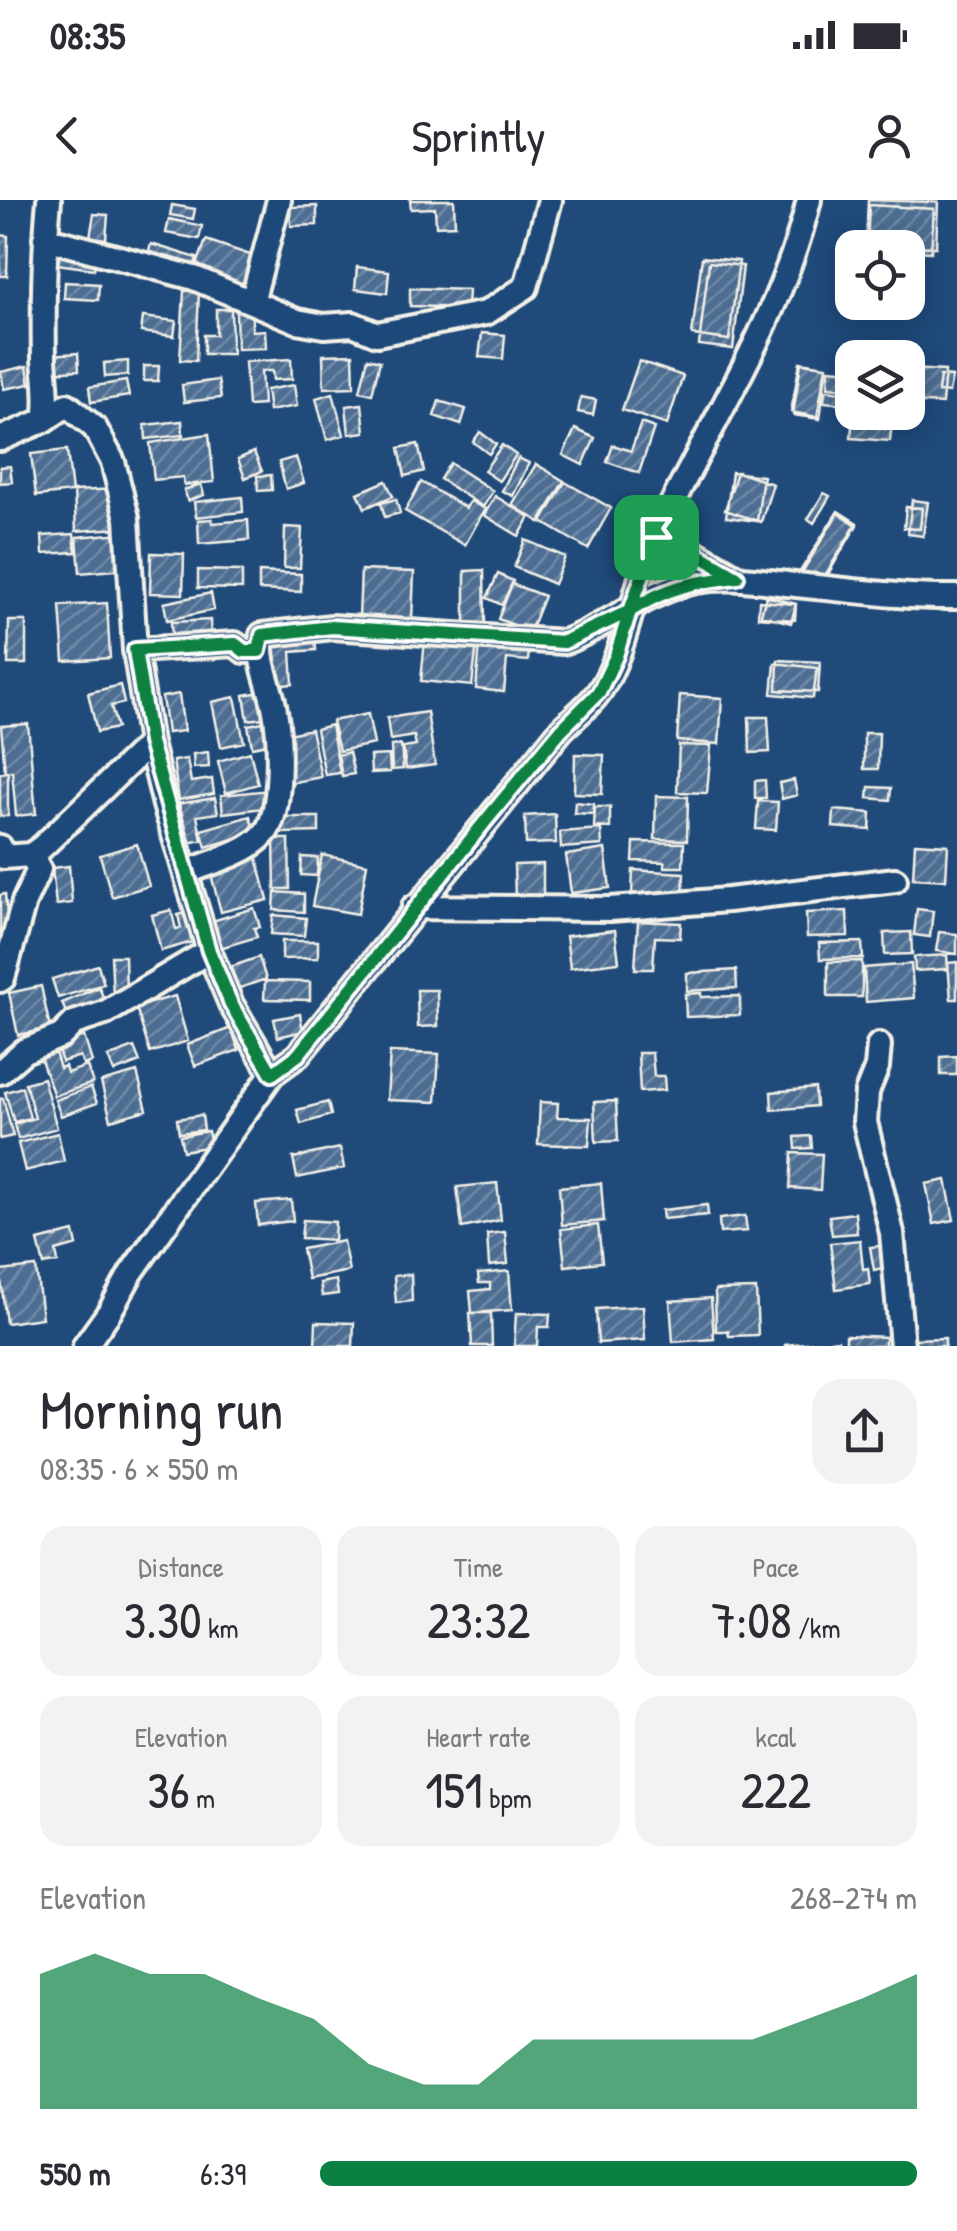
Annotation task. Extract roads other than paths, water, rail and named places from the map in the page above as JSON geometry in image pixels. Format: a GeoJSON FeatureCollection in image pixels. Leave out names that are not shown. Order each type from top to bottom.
{"type":"FeatureCollection","features":[{"type":"Feature","properties":{"kind":"street"},"geometry":{"type":"LineString","coordinates":[[45,420],[49,395],[44,361],[49,200]]}},
{"type":"Feature","properties":{"kind":"street"},"geometry":{"type":"LineString","coordinates":[[252,302],[279,200]]}},
{"type":"Feature","properties":{"kind":"street"},"geometry":{"type":"LineString","coordinates":[[46,238],[194,278],[296,320],[324,326],[353,324],[377,334],[486,313],[526,286],[551,200]]}},
{"type":"Feature","properties":{"kind":"street"},"geometry":{"type":"LineString","coordinates":[[85,1346],[130,1274],[272,1074],[298,1055],[414,907],[561,730],[599,692],[616,656],[656,537],[734,390],[780,292],[809,200]]}},
{"type":"Feature","properties":{"kind":"street"},"geometry":{"type":"LineString","coordinates":[[0,439],[45,420],[68,405],[95,428],[113,462],[127,518],[135,650],[150,742],[209,951],[231,1004],[272,1074]]}},
{"type":"Feature","properties":{"kind":"street"},"geometry":{"type":"LineString","coordinates":[[656,537],[694,552],[737,577]]}},
{"type":"Feature","properties":{"kind":"street"},"geometry":{"type":"LineString","coordinates":[[187,872],[248,847],[265,834],[272,820],[278,768],[276,712],[259,651],[262,635],[332,627],[564,642],[630,611],[659,592],[737,577],[910,598],[957,597]]}},
{"type":"Feature","properties":{"kind":"street"},"geometry":{"type":"LineString","coordinates":[[135,650],[235,644],[244,651],[259,651]]}},
{"type":"Feature","properties":{"kind":"street"},"geometry":{"type":"LineString","coordinates":[[0,847],[3,857],[32,855],[150,742]]}},
{"type":"Feature","properties":{"kind":"street"},"geometry":{"type":"LineString","coordinates":[[0,980],[4,978],[6,945],[39,869],[32,855]]}},
{"type":"Feature","properties":{"kind":"street"},"geometry":{"type":"LineString","coordinates":[[414,907],[610,909],[895,880]]}},
{"type":"Feature","properties":{"kind":"street"},"geometry":{"type":"LineString","coordinates":[[0,1072],[24,1051],[61,1036],[74,1023],[106,1013],[209,951]]}},
{"type":"Feature","properties":{"kind":"street"},"geometry":{"type":"LineString","coordinates":[[878,1045],[876,1067],[867,1092],[865,1122],[892,1233],[902,1346]]}}]}
